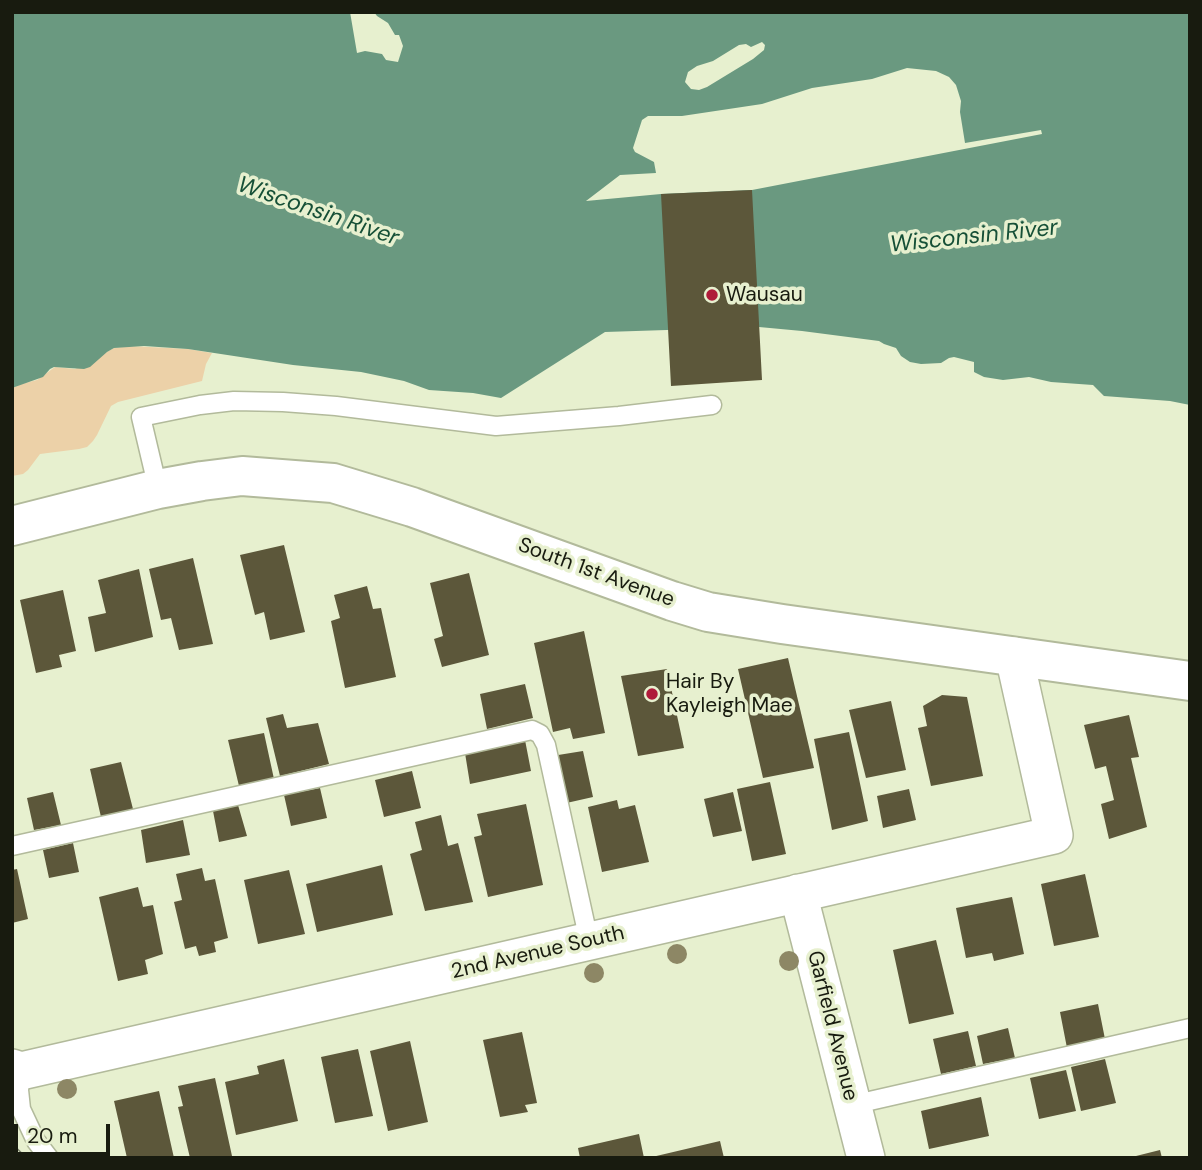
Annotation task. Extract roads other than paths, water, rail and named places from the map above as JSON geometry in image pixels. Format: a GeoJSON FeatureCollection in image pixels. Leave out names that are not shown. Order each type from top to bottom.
{"type":"FeatureCollection","features":[{"type":"Feature","properties":{"kind":"street","name":"South 1st Avenue"},"geometry":{"type":"LineString","coordinates":[[12,526],[158,489],[202,481],[242,476],[333,483],[412,507],[672,601],[708,611],[782,624],[1190,681]]}},
{"type":"Feature","properties":{"kind":"street","name":"2nd Avenue South"},"geometry":{"type":"LineString","coordinates":[[17,1070],[1054,835],[1014,656]]}},
{"type":"Feature","properties":{"kind":"street","name":"Garfield Avenue"},"geometry":{"type":"LineString","coordinates":[[798,893],[866,1158]]}},
{"type":"Feature","properties":{"kind":"lane"},"geometry":{"type":"LineString","coordinates":[[158,489],[141,417],[200,405],[234,401],[283,402],[376,410],[496,426],[712,405]]}},
{"type":"Feature","properties":{"kind":"lane"},"geometry":{"type":"LineString","coordinates":[[12,846],[532,730],[540,734],[546,745],[589,941]]}},
{"type":"Feature","properties":{"kind":"lane"},"geometry":{"type":"LineString","coordinates":[[852,1105],[1190,1028]]}},
{"type":"Feature","properties":{"kind":"lane"},"geometry":{"type":"LineString","coordinates":[[17,1070],[21,1109],[36,1141],[49,1158]]}},
{"type":"Feature","properties":{"kind":"water","name":"Wisconsin River"},"geometry":{"type":"Polygon","coordinates":[[[12,12],[350,12],[357,53],[365,51],[382,54],[386,60],[398,62],[403,46],[399,35],[395,35],[388,23],[374,12],[1190,12],[1190,405],[1104,396],[1093,385],[1051,382],[1029,377],[1003,380],[984,377],[974,372],[974,362],[954,357],[941,363],[921,364],[910,362],[901,356],[896,348],[879,341],[759,327],[605,332],[501,398],[429,390],[404,381],[361,372],[188,349],[144,346],[114,348],[84,369],[54,367],[43,377],[12,388],[12,12]],[[762,42],[751,47],[746,44],[739,45],[713,61],[697,66],[688,72],[685,82],[691,89],[707,87],[764,50],[765,45],[762,42]],[[907,68],[872,79],[812,88],[762,104],[682,116],[648,116],[642,120],[633,148],[635,152],[654,162],[656,173],[620,175],[586,201],[752,190],[1042,134],[1041,130],[965,143],[961,101],[956,85],[949,77],[936,71],[907,68]]]}},
{"type":"Feature","properties":{"kind":"railway"},"geometry":{"type":"LineString","coordinates":[[12,1148],[22,1158]]}},
{"type":"Feature","properties":{"kind":"place","name":"Wausau"},"geometry":{"type":"Point","coordinates":[712,295]}},
{"type":"Feature","properties":{"kind":"place","name":"Hair By Kayleigh Mae"},"geometry":{"type":"Point","coordinates":[652,694]}}]}
